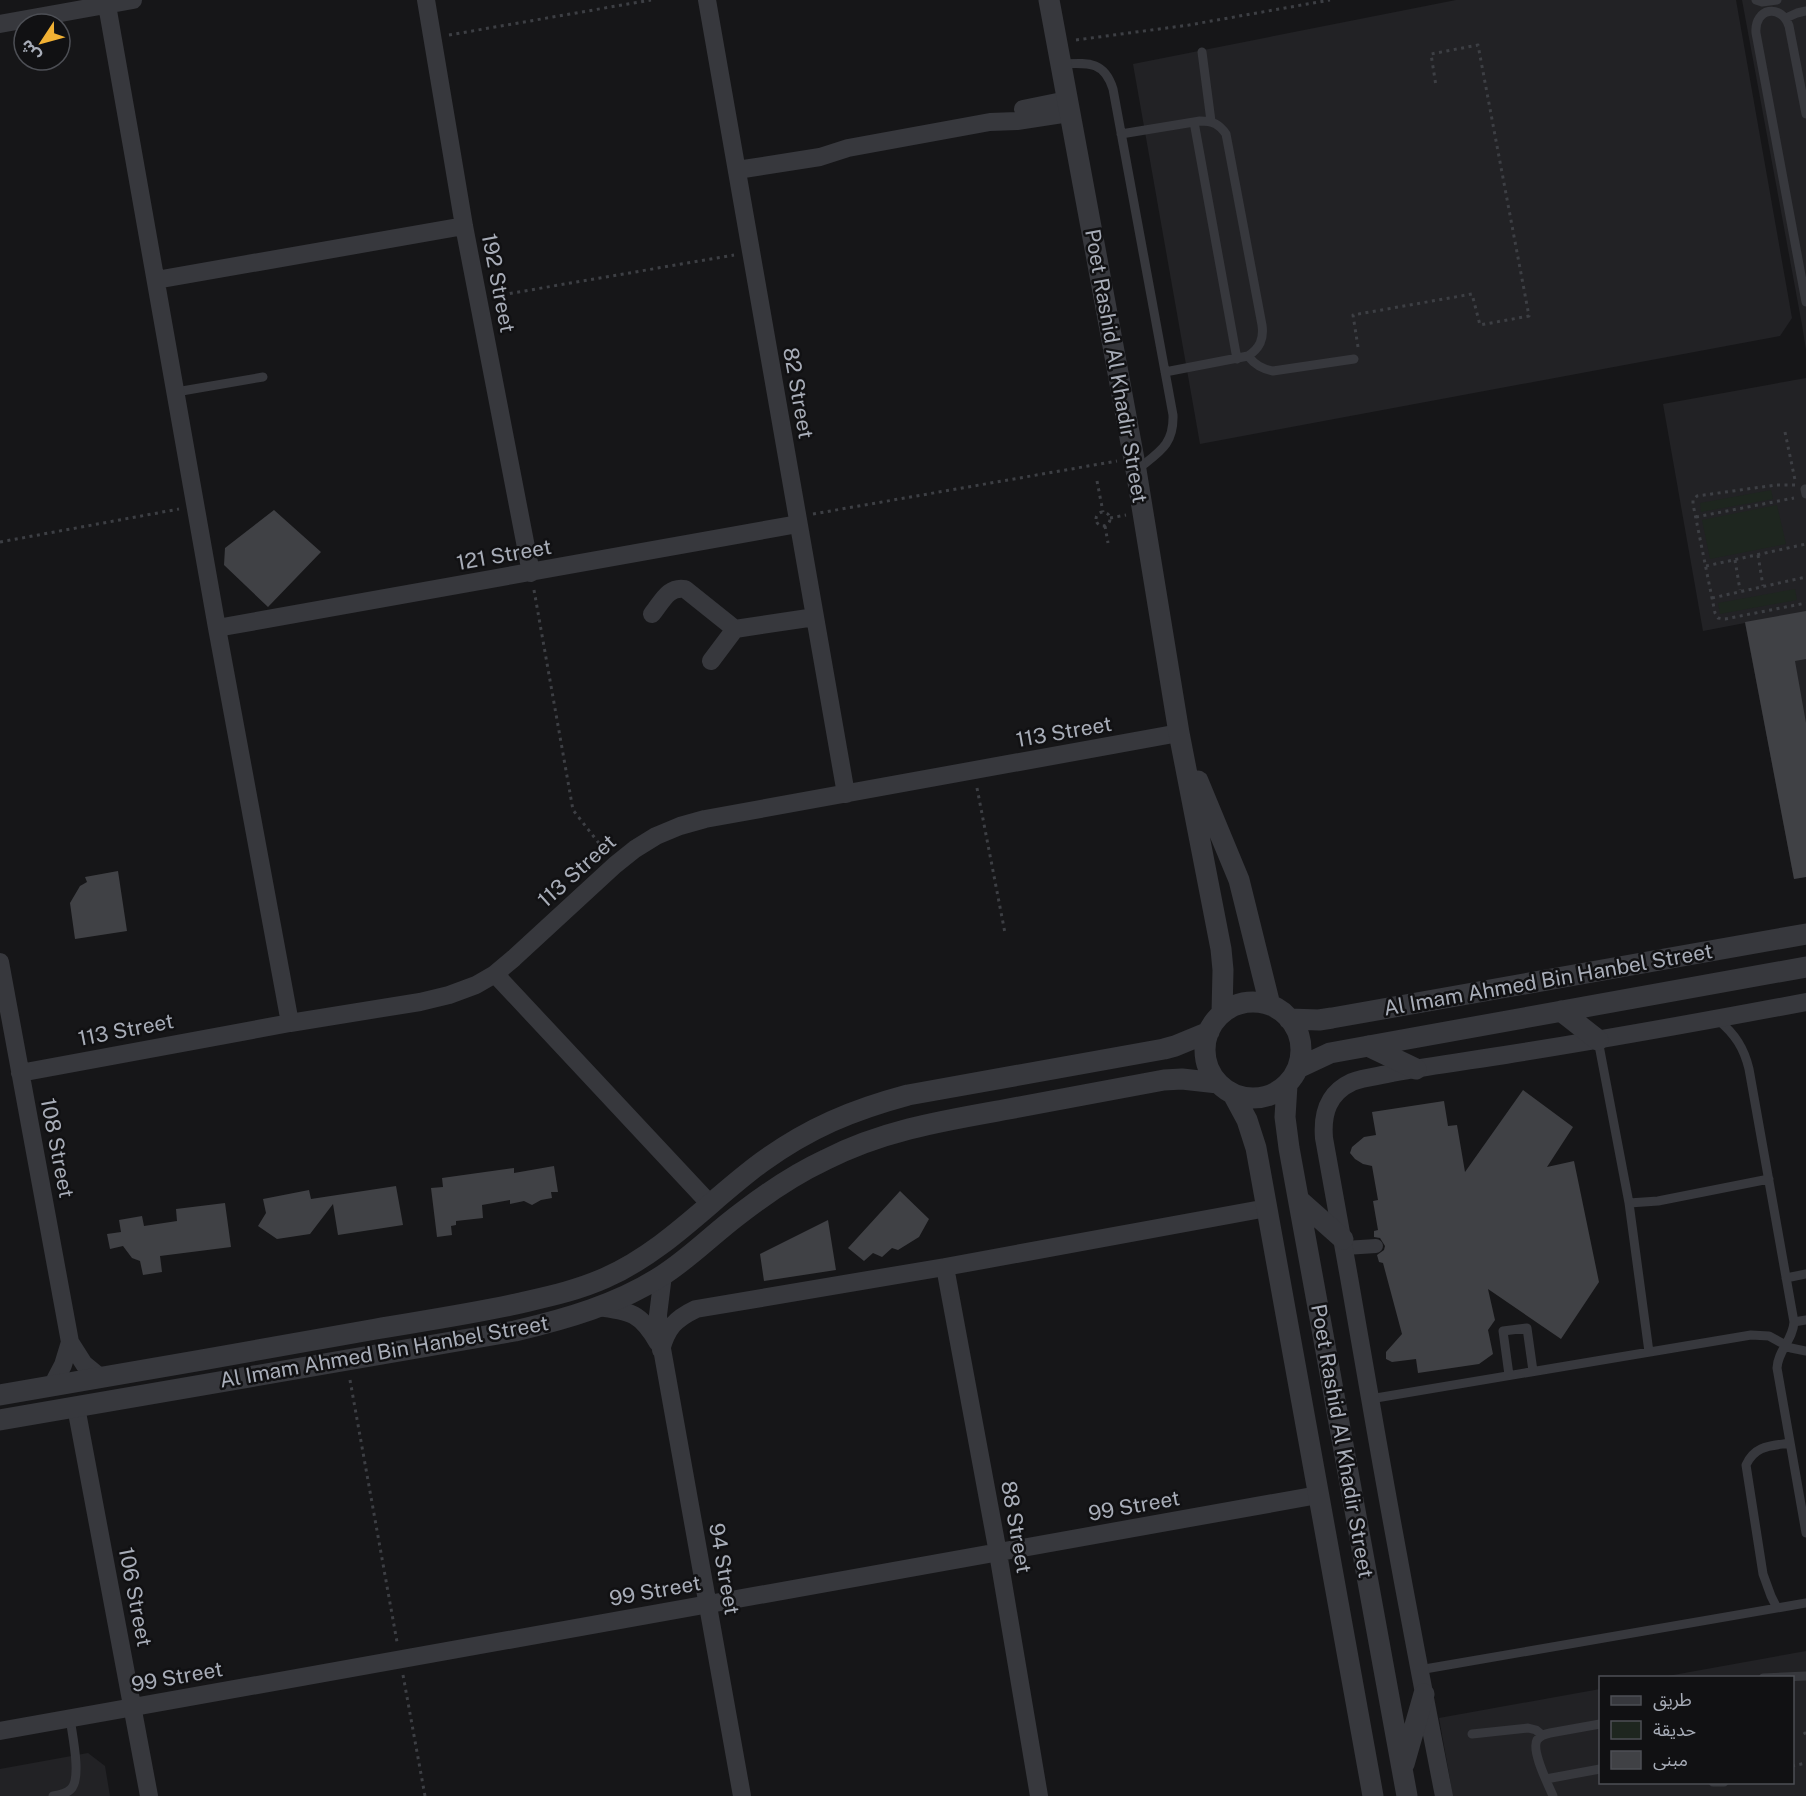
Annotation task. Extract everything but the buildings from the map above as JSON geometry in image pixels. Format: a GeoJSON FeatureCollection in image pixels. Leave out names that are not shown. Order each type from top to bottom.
{"type":"FeatureCollection","features":[{"type":"Feature","properties":{"kind":"street"},"geometry":{"type":"LineString","coordinates":[[0,24],[134,0]]}},
{"type":"Feature","properties":{"kind":"street","name":"192 Street"},"geometry":{"type":"LineString","coordinates":[[426,0],[464,226],[531,573]]}},
{"type":"Feature","properties":{"kind":"street","name":"82 Street"},"geometry":{"type":"LineString","coordinates":[[707,0],[846,794]]}},
{"type":"Feature","properties":{"kind":"street","name":"Poet Rashid Al Khadir Street"},"geometry":{"type":"LineString","coordinates":[[1049,0],[1135,464],[1179,733],[1221,949],[1222,1013]]}},
{"type":"Feature","properties":{"kind":"street"},"geometry":{"type":"LineString","coordinates":[[107,5],[217,628],[290,1023]]}},
{"type":"Feature","properties":{"kind":"street"},"geometry":{"type":"LineString","coordinates":[[736,165],[820,157],[848,148],[990,122],[1025,109],[1068,106]]}},
{"type":"Feature","properties":{"kind":"street"},"geometry":{"type":"LineString","coordinates":[[156,280],[464,226]]}},
{"type":"Feature","properties":{"kind":"street","name":"121 Street"},"geometry":{"type":"LineString","coordinates":[[217,628],[531,573],[798,520]]}},
{"type":"Feature","properties":{"kind":"street"},"geometry":{"type":"LineString","coordinates":[[652,614],[671,591],[678,588],[685,589],[735,629]]}},
{"type":"Feature","properties":{"kind":"street"},"geometry":{"type":"LineString","coordinates":[[711,662],[735,629],[815,616]]}},
{"type":"Feature","properties":{"kind":"street","name":"Poet Rashid Al Khadir Street"},"geometry":{"type":"LineString","coordinates":[[1179,733],[1239,880],[1270,1005]]}},
{"type":"Feature","properties":{"kind":"street","name":"113 Street"},"geometry":{"type":"LineString","coordinates":[[20,1073],[439,997],[476,985],[495,974],[634,849],[680,826],[705,819],[1179,733]]}},
{"type":"Feature","properties":{"kind":"street","name":"Al Imam Ahmed Bin Hanbel Street"},"geometry":{"type":"LineString","coordinates":[[1289,1019],[1332,1018],[1806,934]]}},
{"type":"Feature","properties":{"kind":"street","name":"108 Street"},"geometry":{"type":"LineString","coordinates":[[0,962],[70,1342],[84,1364],[101,1378]]}},
{"type":"Feature","properties":{"kind":"street","name":"Al Imam Ahmed Bin Hanbel Street"},"geometry":{"type":"LineString","coordinates":[[1292,1077],[1330,1053],[1806,967]]}},
{"type":"Feature","properties":{"kind":"street"},"geometry":{"type":"LineString","coordinates":[[495,974],[711,1205]]}},
{"type":"Feature","properties":{"kind":"street"},"geometry":{"type":"LineString","coordinates":[[1444,1796],[1419,1670],[1324,1138],[1323,1121],[1328,1104],[1338,1091],[1353,1082],[1416,1069],[1599,1040],[1806,1002]]}},
{"type":"Feature","properties":{"kind":"street"},"geometry":{"type":"LineString","coordinates":[[1245,1003],[1270,1005],[1289,1019],[1297,1030],[1301,1056],[1292,1077],[1277,1092],[1255,1099],[1244,1098],[1225,1089],[1208,1068],[1205,1050],[1209,1032],[1222,1013],[1233,1007],[1245,1003]]}},
{"type":"Feature","properties":{"kind":"street"},"geometry":{"type":"LineString","coordinates":[[1561,1011],[1599,1040]]}},
{"type":"Feature","properties":{"kind":"street","name":"Al Imam Ahmed Bin Hanbel Street"},"geometry":{"type":"LineString","coordinates":[[0,1395],[471,1313],[572,1291],[606,1278],[670,1239],[760,1164],[809,1131],[874,1104],[908,1095],[1164,1049],[1209,1032]]}},
{"type":"Feature","properties":{"kind":"street"},"geometry":{"type":"LineString","coordinates":[[1368,1046],[1416,1069]]}},
{"type":"Feature","properties":{"kind":"street","name":"Poet Rashid Al Khadir Street"},"geometry":{"type":"LineString","coordinates":[[1292,1077],[1286,1132],[1407,1796]]}},
{"type":"Feature","properties":{"kind":"street","name":"Al Imam Ahmed Bin Hanbel Street"},"geometry":{"type":"LineString","coordinates":[[0,1420],[515,1331],[556,1321],[630,1293],[663,1275],[740,1213],[777,1187],[824,1160],[876,1138],[930,1123],[1164,1080],[1182,1079],[1225,1089]]}},
{"type":"Feature","properties":{"kind":"street","name":"Poet Rashid Al Khadir Street"},"geometry":{"type":"LineString","coordinates":[[1225,1089],[1247,1120],[1252,1134],[1373,1796]]}},
{"type":"Feature","properties":{"kind":"street"},"geometry":{"type":"LineString","coordinates":[[1299,1200],[1344,1243],[1376,1246]]}},
{"type":"Feature","properties":{"kind":"street"},"geometry":{"type":"LineString","coordinates":[[662,1350],[665,1336],[672,1324],[683,1315],[696,1309],[945,1267],[1267,1208]]}},
{"type":"Feature","properties":{"kind":"street","name":"88 Street"},"geometry":{"type":"LineString","coordinates":[[945,1267],[998,1553],[1039,1796]]}},
{"type":"Feature","properties":{"kind":"street","name":"94 Street"},"geometry":{"type":"LineString","coordinates":[[663,1275],[658,1315],[662,1350],[742,1796]]}},
{"type":"Feature","properties":{"kind":"street"},"geometry":{"type":"LineString","coordinates":[[659,1296],[677,1305],[696,1309]]}},
{"type":"Feature","properties":{"kind":"street","name":"94 Street"},"geometry":{"type":"LineString","coordinates":[[597,1307],[626,1311],[636,1316],[651,1331],[662,1350]]}},
{"type":"Feature","properties":{"kind":"street","name":"108 Street"},"geometry":{"type":"LineString","coordinates":[[52,1386],[63,1365],[70,1342]]}},
{"type":"Feature","properties":{"kind":"street","name":"106 Street"},"geometry":{"type":"LineString","coordinates":[[76,1407],[149,1796]]}},
{"type":"Feature","properties":{"kind":"street","name":"99 Street"},"geometry":{"type":"LineString","coordinates":[[0,1731],[1318,1495]]}},
{"type":"Feature","properties":{"kind":"street"},"geometry":{"type":"LineString","coordinates":[[1402,1771],[1424,1694]]}},
{"type":"Feature","properties":{"kind":"lane"},"geometry":{"type":"LineString","coordinates":[[1756,0],[1762,2],[1777,0]]}},
{"type":"Feature","properties":{"kind":"lane"},"geometry":{"type":"LineString","coordinates":[[1786,18],[1806,11]]}},
{"type":"Feature","properties":{"kind":"lane"},"geometry":{"type":"LineString","coordinates":[[1806,114],[1790,26],[1780,13],[1765,12],[1758,18],[1755,25],[1806,302]]}},
{"type":"Feature","properties":{"kind":"lane"},"geometry":{"type":"LineString","coordinates":[[1202,52],[1211,121]]}},
{"type":"Feature","properties":{"kind":"lane"},"geometry":{"type":"LineString","coordinates":[[1060,64],[1091,63],[1102,69],[1113,89],[1174,427],[1164,448],[1135,464]]}},
{"type":"Feature","properties":{"kind":"lane"},"geometry":{"type":"LineString","coordinates":[[1121,134],[1211,121],[1220,126],[1226,134],[1262,325],[1263,335],[1260,344],[1248,356],[1165,372]]}},
{"type":"Feature","properties":{"kind":"lane"},"geometry":{"type":"LineString","coordinates":[[1194,122],[1237,359]]}},
{"type":"Feature","properties":{"kind":"lane"},"geometry":{"type":"LineString","coordinates":[[1248,356],[1254,364],[1273,372],[1354,359]]}},
{"type":"Feature","properties":{"kind":"lane"},"geometry":{"type":"LineString","coordinates":[[176,392],[263,377]]}},
{"type":"Feature","properties":{"kind":"lane"},"geometry":{"type":"LineString","coordinates":[[1717,1019],[1734,1035],[1745,1054],[1794,1322],[1792,1334],[1778,1360],[1777,1368],[1806,1533]]}},
{"type":"Feature","properties":{"kind":"lane"},"geometry":{"type":"LineString","coordinates":[[1599,1040],[1629,1203],[1649,1352]]}},
{"type":"Feature","properties":{"kind":"lane"},"geometry":{"type":"LineString","coordinates":[[1629,1203],[1658,1201],[1768,1179]]}},
{"type":"Feature","properties":{"kind":"lane"},"geometry":{"type":"LineString","coordinates":[[1786,1278],[1806,1274]]}},
{"type":"Feature","properties":{"kind":"lane"},"geometry":{"type":"LineString","coordinates":[[1794,1322],[1806,1320]]}},
{"type":"Feature","properties":{"kind":"lane"},"geometry":{"type":"LineString","coordinates":[[1509,1375],[1503,1331],[1527,1328],[1533,1371]]}},
{"type":"Feature","properties":{"kind":"lane"},"geometry":{"type":"LineString","coordinates":[[1370,1399],[1751,1335],[1769,1336],[1785,1345],[1806,1351]]}},
{"type":"Feature","properties":{"kind":"lane"},"geometry":{"type":"LineString","coordinates":[[1777,1608],[1768,1591],[1763,1574],[1746,1465],[1750,1456],[1757,1450],[1790,1443]]}},
{"type":"Feature","properties":{"kind":"lane"},"geometry":{"type":"LineString","coordinates":[[1419,1670],[1806,1603]]}},
{"type":"Feature","properties":{"kind":"lane"},"geometry":{"type":"LineString","coordinates":[[53,1796],[66,1793],[76,1781],[70,1718]]}},
{"type":"Feature","properties":{"kind":"lane"},"geometry":{"type":"LineString","coordinates":[[1553,1796],[1535,1748],[1537,1741],[1542,1735],[1599,1724]]}},
{"type":"Feature","properties":{"kind":"lane"},"geometry":{"type":"LineString","coordinates":[[1472,1734],[1520,1727],[1536,1730],[1542,1735]]}},
{"type":"Feature","properties":{"kind":"lane"},"geometry":{"type":"LineString","coordinates":[[1546,1779],[1599,1769]]}},
{"type":"Feature","properties":{"kind":"path"},"geometry":{"type":"LineString","coordinates":[[432,38],[651,0]]}},
{"type":"Feature","properties":{"kind":"path"},"geometry":{"type":"LineString","coordinates":[[1056,42],[1189,25],[1330,0]]}},
{"type":"Feature","properties":{"kind":"path"},"geometry":{"type":"LineString","coordinates":[[1354,359],[1360,358],[1353,315],[1472,294],[1480,325],[1529,316],[1479,45],[1431,54],[1436,86]]}},
{"type":"Feature","properties":{"kind":"path"},"geometry":{"type":"LineString","coordinates":[[478,299],[751,253]]}},
{"type":"Feature","properties":{"kind":"path"},"geometry":{"type":"LineString","coordinates":[[1785,432],[1796,485],[1776,485],[1697,496],[1693,500],[1716,616],[1720,619],[1806,603]]}},
{"type":"Feature","properties":{"kind":"path"},"geometry":{"type":"LineString","coordinates":[[798,520],[1135,464]]}},
{"type":"Feature","properties":{"kind":"path"},"geometry":{"type":"LineString","coordinates":[[1097,481],[1103,512]]}},
{"type":"Feature","properties":{"kind":"path"},"geometry":{"type":"LineString","coordinates":[[1696,517],[1795,498]]}},
{"type":"Feature","properties":{"kind":"path"},"geometry":{"type":"LineString","coordinates":[[0,542],[196,506]]}},
{"type":"Feature","properties":{"kind":"path"},"geometry":{"type":"LineString","coordinates":[[1103,512],[1110,518],[1105,526]]}},
{"type":"Feature","properties":{"kind":"path"},"geometry":{"type":"LineString","coordinates":[[1103,512],[1096,516],[1096,520],[1101,526],[1105,526]]}},
{"type":"Feature","properties":{"kind":"path"},"geometry":{"type":"LineString","coordinates":[[1105,526],[1108,543]]}},
{"type":"Feature","properties":{"kind":"path"},"geometry":{"type":"LineString","coordinates":[[1706,566],[1806,544]]}},
{"type":"Feature","properties":{"kind":"path"},"geometry":{"type":"LineString","coordinates":[[1758,555],[1763,586]]}},
{"type":"Feature","properties":{"kind":"path"},"geometry":{"type":"LineString","coordinates":[[1735,560],[1740,591]]}},
{"type":"Feature","properties":{"kind":"path"},"geometry":{"type":"LineString","coordinates":[[531,573],[573,810],[615,865]]}},
{"type":"Feature","properties":{"kind":"path"},"geometry":{"type":"LineString","coordinates":[[1712,598],[1806,577]]}},
{"type":"Feature","properties":{"kind":"path"},"geometry":{"type":"LineString","coordinates":[[974,771],[1005,933]]}},
{"type":"Feature","properties":{"kind":"path"},"geometry":{"type":"LineString","coordinates":[[346,1360],[425,1796]]}},
{"type":"Feature","properties":{"kind":"shaded area"},"geometry":{"type":"Polygon","coordinates":[[[1456,0],[1736,0],[1792,318],[1780,336],[1200,444],[1133,64],[1456,0]]]}},
{"type":"Feature","properties":{"kind":"shaded area"},"geometry":{"type":"Polygon","coordinates":[[[1742,0],[1806,0],[1806,350],[1802,325],[1742,0]]]}},
{"type":"Feature","properties":{"kind":"shaded area"},"geometry":{"type":"Polygon","coordinates":[[[1806,378],[1806,877],[1794,879],[1745,623],[1703,631],[1663,404],[1806,378]]]}},
{"type":"Feature","properties":{"kind":"shaded area"},"geometry":{"type":"Polygon","coordinates":[[[1806,1651],[1806,1796],[1453,1796],[1439,1718],[1599,1689],[1599,1784],[1794,1784],[1794,1676],[1668,1676],[1806,1651]]]}},
{"type":"Feature","properties":{"kind":"shaded area"},"geometry":{"type":"Polygon","coordinates":[[[88,1753],[105,1766],[110,1796],[0,1796],[0,1769],[88,1753]]]}},
{"type":"Feature","properties":{"kind":"green space"},"geometry":{"type":"Polygon","coordinates":[[[1771,490],[1773,499],[1701,512],[1700,503],[1771,490]]]}},
{"type":"Feature","properties":{"kind":"green space"},"geometry":{"type":"Polygon","coordinates":[[[1777,505],[1786,544],[1710,559],[1702,520],[1777,505]]]}},
{"type":"Feature","properties":{"kind":"green space"},"geometry":{"type":"Polygon","coordinates":[[[1795,589],[1797,600],[1720,614],[1718,603],[1795,589]]]}}]}
